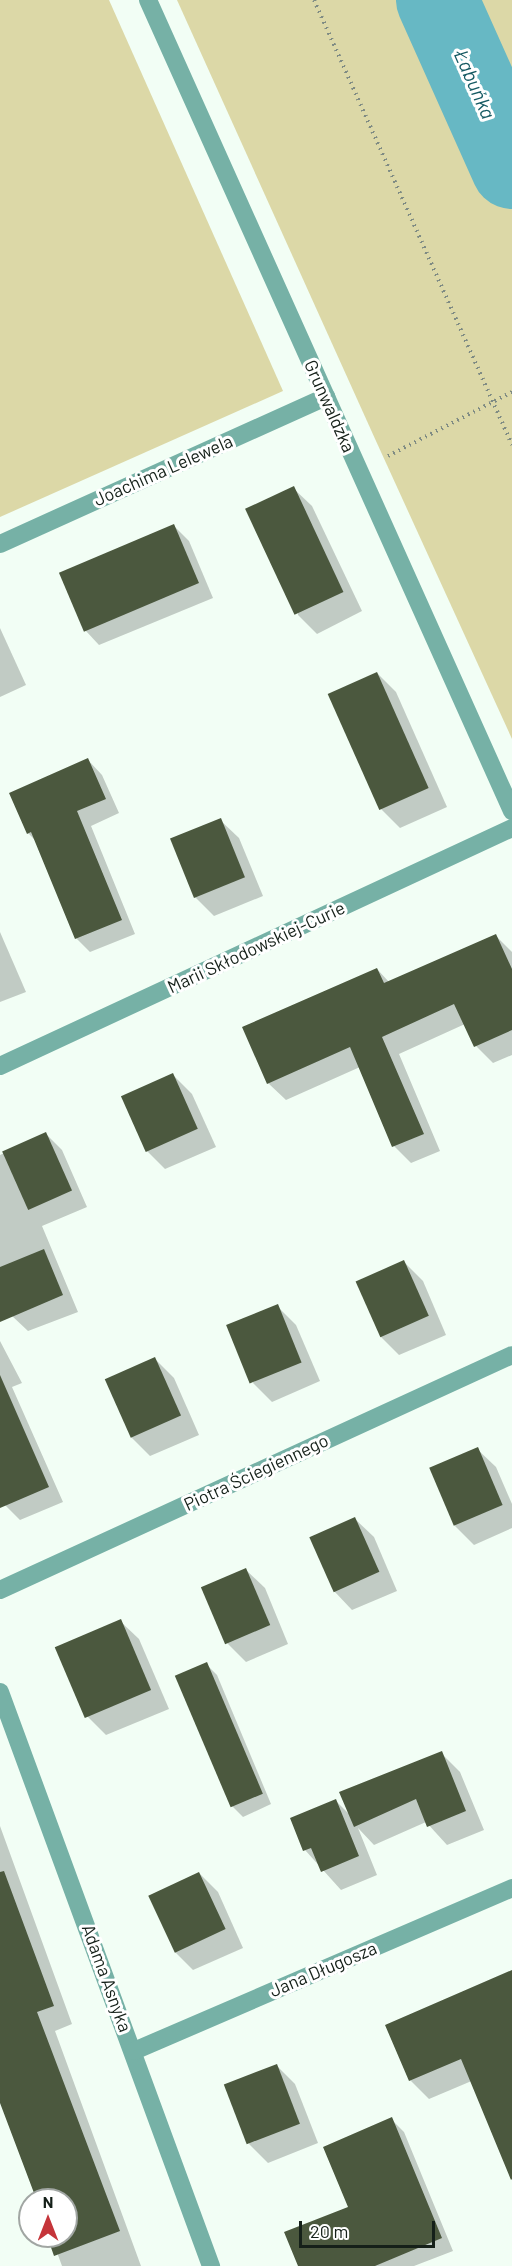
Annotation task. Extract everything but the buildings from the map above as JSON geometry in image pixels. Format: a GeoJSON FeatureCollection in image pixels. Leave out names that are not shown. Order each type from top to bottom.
{"type":"FeatureCollection","features":[{"type":"Feature","properties":{"kind":"street","name":"Grunwaldzka"},"geometry":{"type":"LineString","coordinates":[[148,0],[512,811]]}},
{"type":"Feature","properties":{"kind":"street","name":"Joachima Lelewela"},"geometry":{"type":"LineString","coordinates":[[0,544],[326,397]]}},
{"type":"Feature","properties":{"kind":"street","name":"Marii Skłodowskiej-Curie"},"geometry":{"type":"LineString","coordinates":[[0,1066],[512,828]]}},
{"type":"Feature","properties":{"kind":"street","name":"Piotra Ściegiennego"},"geometry":{"type":"LineString","coordinates":[[0,1590],[512,1355]]}},
{"type":"Feature","properties":{"kind":"street","name":"Adama Asnyka"},"geometry":{"type":"LineString","coordinates":[[0,1692],[134,2051],[211,2266]]}},
{"type":"Feature","properties":{"kind":"street","name":"Jana Długosza"},"geometry":{"type":"LineString","coordinates":[[134,2051],[512,1888]]}},
{"type":"Feature","properties":{"kind":"path"},"geometry":{"type":"LineString","coordinates":[[314,0],[512,445]]}},
{"type":"Feature","properties":{"kind":"path"},"geometry":{"type":"LineString","coordinates":[[359,471],[512,392]]}},
{"type":"Feature","properties":{"kind":"shaded area"},"geometry":{"type":"Polygon","coordinates":[[[0,0],[109,0],[283,391],[0,517],[0,0]]]}},
{"type":"Feature","properties":{"kind":"shaded area"},"geometry":{"type":"Polygon","coordinates":[[[177,0],[512,0],[512,739],[376,441],[177,0]]]}},
{"type":"Feature","properties":{"kind":"waterway","name":"Łabuńka"},"geometry":{"type":"LineString","coordinates":[[437,0],[512,168]]}}]}
